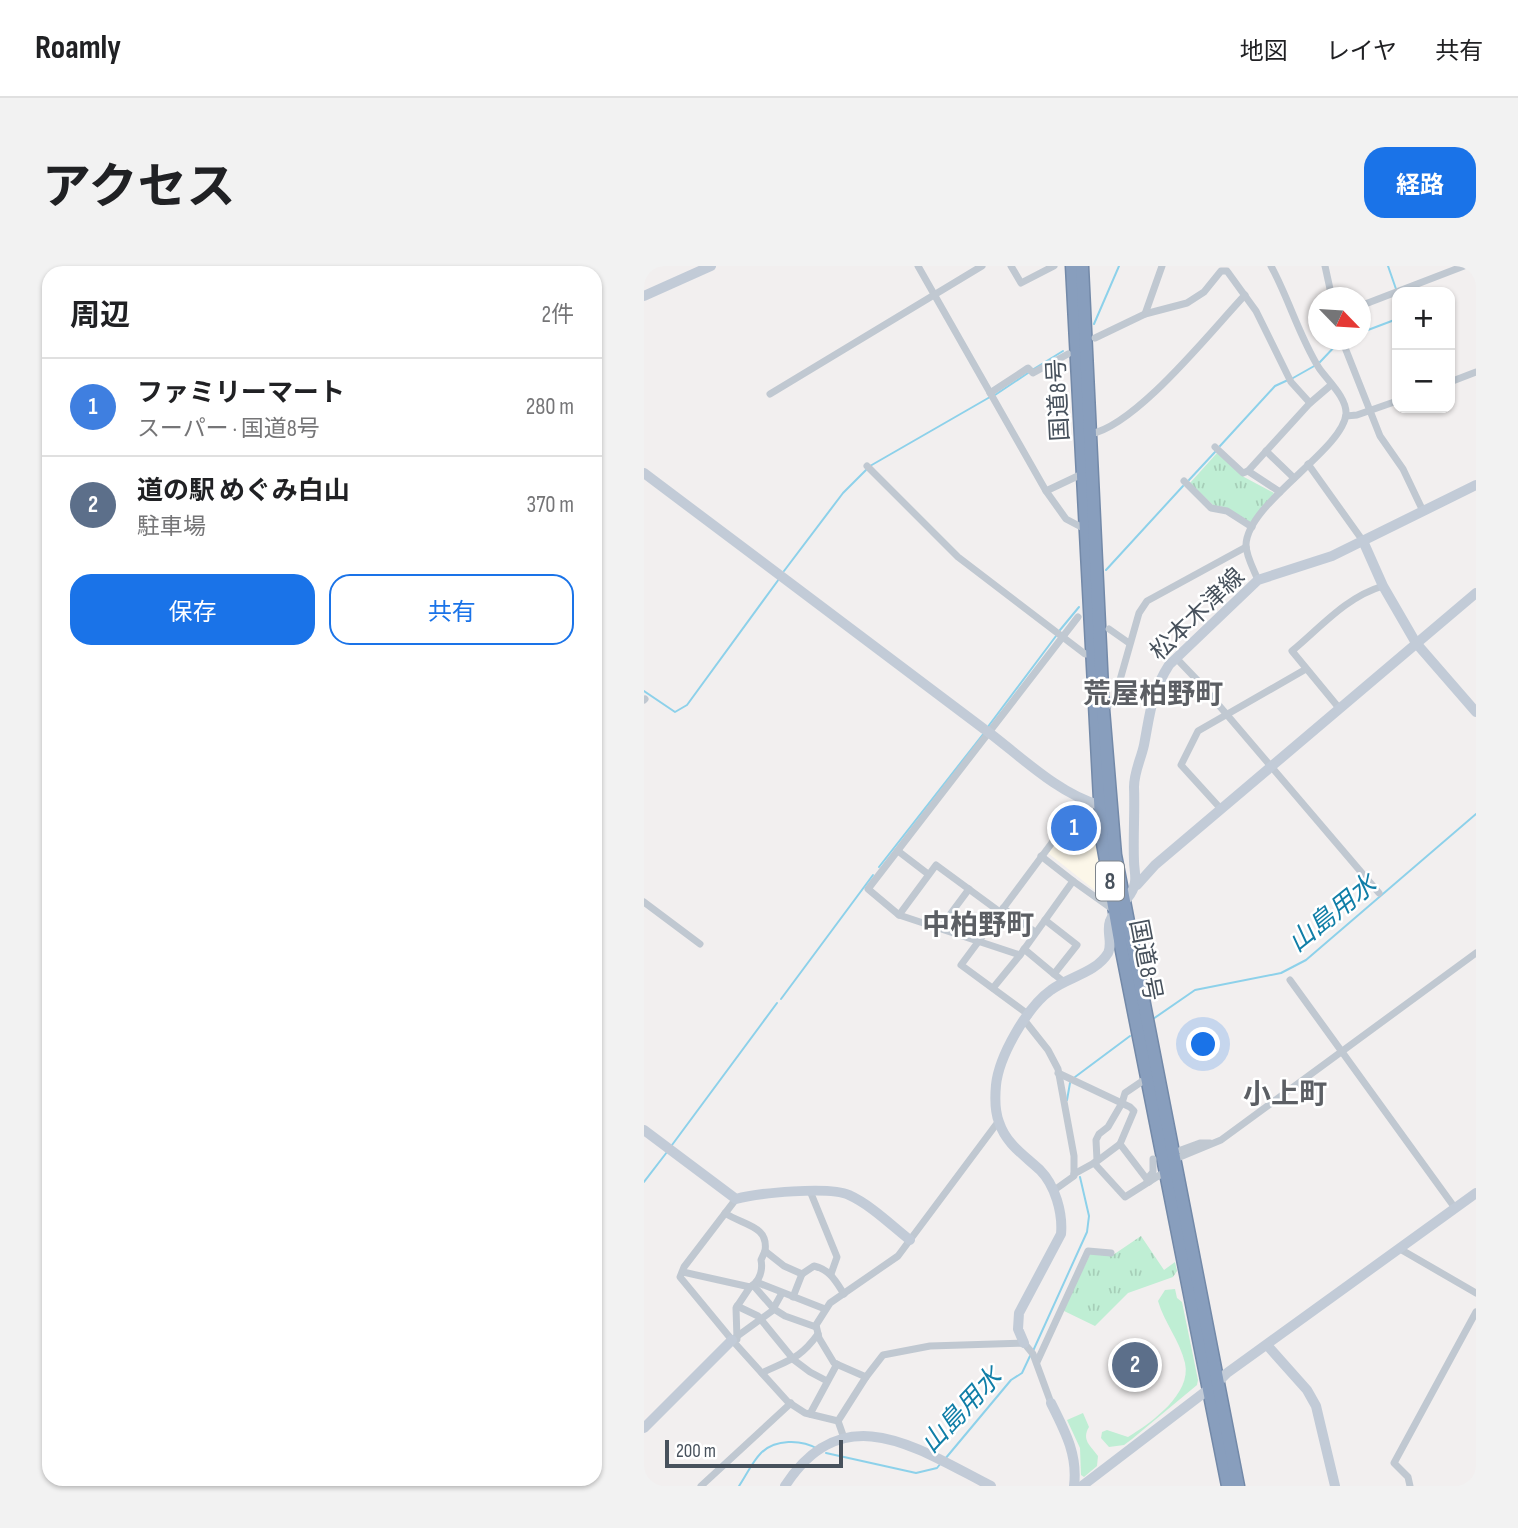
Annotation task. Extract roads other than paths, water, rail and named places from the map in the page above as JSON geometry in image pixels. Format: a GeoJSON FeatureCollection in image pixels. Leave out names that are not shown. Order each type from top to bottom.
{"type":"FeatureCollection","features":[{"type":"Feature","properties":{"kind":"highway","name":"国道8号"},"geometry":{"type":"LineString","coordinates":[[1072,266],[1099,805],[1119,907],[1178,1155],[1228,1486]]}},
{"type":"Feature","properties":{"kind":"highway","name":"国道8号"},"geometry":{"type":"LineString","coordinates":[[1082,266],[1102,709],[1119,907],[1135,1016],[1166,1171],[1238,1486]]}},
{"type":"Feature","properties":{"kind":"street"},"geometry":{"type":"LineString","coordinates":[[644,296],[711,266]]}},
{"type":"Feature","properties":{"kind":"street"},"geometry":{"type":"LineString","coordinates":[[918,266],[1046,491],[1066,519],[1085,529]]}},
{"type":"Feature","properties":{"kind":"street"},"geometry":{"type":"LineString","coordinates":[[770,394],[982,266]]}},
{"type":"Feature","properties":{"kind":"street"},"geometry":{"type":"LineString","coordinates":[[1011,266],[1021,283],[1054,266]]}},
{"type":"Feature","properties":{"kind":"street"},"geometry":{"type":"LineString","coordinates":[[1145,314],[1162,266]]}},
{"type":"Feature","properties":{"kind":"street"},"geometry":{"type":"LineString","coordinates":[[1258,580],[1246,547],[1248,532],[1280,492],[1332,439],[1346,416],[1345,404],[1314,359],[1271,266]]}},
{"type":"Feature","properties":{"kind":"street"},"geometry":{"type":"LineString","coordinates":[[1325,266],[1330,287]]}},
{"type":"Feature","properties":{"kind":"street"},"geometry":{"type":"LineString","coordinates":[[1371,302],[1464,266]]}},
{"type":"Feature","properties":{"kind":"street"},"geometry":{"type":"LineString","coordinates":[[1095,338],[1145,314],[1187,303],[1204,292],[1221,271],[1227,271],[1245,295],[1276,348],[1290,379],[1310,403]]}},
{"type":"Feature","properties":{"kind":"street"},"geometry":{"type":"LineString","coordinates":[[1090,434],[1101,432],[1143,405],[1245,295]]}},
{"type":"Feature","properties":{"kind":"street"},"geometry":{"type":"LineString","coordinates":[[1346,350],[1380,436],[1403,469],[1423,511]]}},
{"type":"Feature","properties":{"kind":"street"},"geometry":{"type":"LineString","coordinates":[[992,395],[1031,371],[1068,354]]}},
{"type":"Feature","properties":{"kind":"street"},"geometry":{"type":"LineString","coordinates":[[1455,380],[1476,372]]}},
{"type":"Feature","properties":{"kind":"street"},"geometry":{"type":"LineString","coordinates":[[1215,447],[1243,473],[1248,471],[1310,403],[1331,385]]}},
{"type":"Feature","properties":{"kind":"street"},"geometry":{"type":"LineString","coordinates":[[1346,416],[1392,403]]}},
{"type":"Feature","properties":{"kind":"street"},"geometry":{"type":"LineString","coordinates":[[1266,451],[1294,478]]}},
{"type":"Feature","properties":{"kind":"street"},"geometry":{"type":"LineString","coordinates":[[1308,464],[1363,541],[1383,586],[1416,643],[1476,712]]}},
{"type":"Feature","properties":{"kind":"street"},"geometry":{"type":"LineString","coordinates":[[869,467],[957,557],[1085,654],[1091,654]]}},
{"type":"Feature","properties":{"kind":"street"},"geometry":{"type":"LineString","coordinates":[[1248,471],[1280,492]]}},
{"type":"Feature","properties":{"kind":"street"},"geometry":{"type":"LineString","coordinates":[[644,473],[987,731],[1083,801],[1099,805]]}},
{"type":"Feature","properties":{"kind":"street"},"geometry":{"type":"LineString","coordinates":[[1046,491],[1082,474]]}},
{"type":"Feature","properties":{"kind":"street"},"geometry":{"type":"LineString","coordinates":[[1184,481],[1211,508],[1227,511],[1252,527]]}},
{"type":"Feature","properties":{"kind":"street","name":"松本木津線"},"geometry":{"type":"LineString","coordinates":[[1133,892],[1136,874],[1133,863],[1135,781],[1151,701],[1169,665],[1258,580],[1332,556],[1476,486]]}},
{"type":"Feature","properties":{"kind":"street"},"geometry":{"type":"LineString","coordinates":[[1102,709],[1114,701],[1129,643],[1139,613],[1147,601],[1246,547]]}},
{"type":"Feature","properties":{"kind":"street"},"geometry":{"type":"LineString","coordinates":[[1339,708],[1292,651],[1351,600],[1383,586]]}},
{"type":"Feature","properties":{"kind":"street"},"geometry":{"type":"LineString","coordinates":[[1074,1486],[1076,1472],[1073,1450],[1031,1352],[1018,1329],[1019,1313],[1060,1234],[1062,1225],[1058,1205],[1045,1177],[1012,1146],[999,1122],[996,1100],[1005,1051],[1048,991],[1079,977],[1107,954],[1110,945],[1108,927],[1119,907],[1142,877],[1476,593]]}},
{"type":"Feature","properties":{"kind":"street"},"geometry":{"type":"LineString","coordinates":[[1065,982],[1022,952],[977,942],[899,915],[868,889],[987,731],[1078,617]]}},
{"type":"Feature","properties":{"kind":"street"},"geometry":{"type":"LineString","coordinates":[[1109,629],[1129,643]]}},
{"type":"Feature","properties":{"kind":"street"},"geometry":{"type":"LineString","coordinates":[[1177,659],[1199,681],[1379,893]]}},
{"type":"Feature","properties":{"kind":"street"},"geometry":{"type":"LineString","coordinates":[[1221,809],[1181,765],[1198,731],[1306,670]]}},
{"type":"Feature","properties":{"kind":"street"},"geometry":{"type":"LineString","coordinates":[[1074,1174],[1074,1156],[1058,1073],[1048,1050],[1027,1018],[993,988],[961,965],[1083,801]]}},
{"type":"Feature","properties":{"kind":"street"},"geometry":{"type":"LineString","coordinates":[[898,851],[928,874]]}},
{"type":"Feature","properties":{"kind":"street"},"geometry":{"type":"LineString","coordinates":[[1115,855],[1133,863]]}},
{"type":"Feature","properties":{"kind":"street"},"geometry":{"type":"LineString","coordinates":[[1041,856],[1073,881],[1119,907]]}},
{"type":"Feature","properties":{"kind":"street"},"geometry":{"type":"LineString","coordinates":[[899,915],[936,865],[1035,932]]}},
{"type":"Feature","properties":{"kind":"street"},"geometry":{"type":"LineString","coordinates":[[993,988],[1073,881]]}},
{"type":"Feature","properties":{"kind":"street"},"geometry":{"type":"LineString","coordinates":[[940,928],[969,889]]}},
{"type":"Feature","properties":{"kind":"street"},"geometry":{"type":"LineString","coordinates":[[644,902],[700,944]]}},
{"type":"Feature","properties":{"kind":"street"},"geometry":{"type":"LineString","coordinates":[[1045,920],[1077,945],[1054,974]]}},
{"type":"Feature","properties":{"kind":"street"},"geometry":{"type":"LineString","coordinates":[[1178,1155],[1221,1140],[1476,953]]}},
{"type":"Feature","properties":{"kind":"street"},"geometry":{"type":"LineString","coordinates":[[1107,954],[1120,963],[1135,1016]]}},
{"type":"Feature","properties":{"kind":"street"},"geometry":{"type":"LineString","coordinates":[[1290,981],[1455,1208]]}},
{"type":"Feature","properties":{"kind":"street"},"geometry":{"type":"LineString","coordinates":[[1053,1191],[1120,1144],[1134,1111],[1058,1073]]}},
{"type":"Feature","properties":{"kind":"street"},"geometry":{"type":"LineString","coordinates":[[1147,1077],[1125,1093],[1108,1127],[1098,1134],[1095,1162],[1125,1197],[1166,1171]]}},
{"type":"Feature","properties":{"kind":"street"},"geometry":{"type":"LineString","coordinates":[[762,1373],[794,1360],[817,1331],[830,1303],[898,1256],[999,1122]]}},
{"type":"Feature","properties":{"kind":"street"},"geometry":{"type":"LineString","coordinates":[[1108,1127],[1124,1136]]}},
{"type":"Feature","properties":{"kind":"street"},"geometry":{"type":"LineString","coordinates":[[644,1130],[736,1199],[836,1191],[848,1194],[911,1240]]}},
{"type":"Feature","properties":{"kind":"street"},"geometry":{"type":"LineString","coordinates":[[1120,1144],[1148,1181]]}},
{"type":"Feature","properties":{"kind":"street"},"geometry":{"type":"LineString","coordinates":[[1148,1181],[1152,1176],[1153,1159]]}},
{"type":"Feature","properties":{"kind":"street"},"geometry":{"type":"LineString","coordinates":[[810,1191],[837,1257],[831,1274]]}},
{"type":"Feature","properties":{"kind":"street"},"geometry":{"type":"LineString","coordinates":[[1082,1486],[1227,1373],[1476,1194]]}},
{"type":"Feature","properties":{"kind":"street"},"geometry":{"type":"LineString","coordinates":[[736,1199],[684,1267],[680,1277],[791,1403],[810,1414],[838,1421]]}},
{"type":"Feature","properties":{"kind":"street"},"geometry":{"type":"LineString","coordinates":[[725,1213],[736,1221],[758,1228],[767,1242],[762,1266],[753,1285],[737,1306],[734,1339]]}},
{"type":"Feature","properties":{"kind":"street"},"geometry":{"type":"LineString","coordinates":[[1399,1249],[1476,1293]]}},
{"type":"Feature","properties":{"kind":"street"},"geometry":{"type":"LineString","coordinates":[[765,1251],[784,1266],[802,1274]]}},
{"type":"Feature","properties":{"kind":"street"},"geometry":{"type":"LineString","coordinates":[[1031,1352],[1087,1251],[1111,1253]]}},
{"type":"Feature","properties":{"kind":"street"},"geometry":{"type":"LineString","coordinates":[[793,1297],[802,1274],[814,1266],[831,1274],[844,1294]]}},
{"type":"Feature","properties":{"kind":"street"},"geometry":{"type":"LineString","coordinates":[[683,1272],[753,1285],[825,1310]]}},
{"type":"Feature","properties":{"kind":"street"},"geometry":{"type":"LineString","coordinates":[[753,1285],[774,1309],[817,1331],[830,1358],[836,1364],[866,1377]]}},
{"type":"Feature","properties":{"kind":"street"},"geometry":{"type":"LineString","coordinates":[[644,1427],[734,1339],[774,1309],[782,1293]]}},
{"type":"Feature","properties":{"kind":"street"},"geometry":{"type":"LineString","coordinates":[[737,1306],[762,1320],[794,1360],[810,1373],[827,1381]]}},
{"type":"Feature","properties":{"kind":"street"},"geometry":{"type":"LineString","coordinates":[[1410,1486],[1408,1477],[1394,1463],[1476,1312]]}},
{"type":"Feature","properties":{"kind":"street"},"geometry":{"type":"LineString","coordinates":[[838,1421],[866,1377],[883,1355],[890,1352],[967,1344],[1031,1352]]}},
{"type":"Feature","properties":{"kind":"street"},"geometry":{"type":"LineString","coordinates":[[1267,1345],[1307,1390],[1316,1406],[1335,1486]]}},
{"type":"Feature","properties":{"kind":"street"},"geometry":{"type":"LineString","coordinates":[[810,1414],[836,1364]]}},
{"type":"Feature","properties":{"kind":"street"},"geometry":{"type":"LineString","coordinates":[[701,1486],[791,1403]]}},
{"type":"Feature","properties":{"kind":"street"},"geometry":{"type":"LineString","coordinates":[[838,1421],[844,1438]]}},
{"type":"Feature","properties":{"kind":"street"},"geometry":{"type":"LineString","coordinates":[[785,1486],[808,1458],[818,1451],[844,1438],[862,1435],[886,1437],[991,1486]]}},
{"type":"Feature","properties":{"kind":"waterway"},"geometry":{"type":"LineString","coordinates":[[1094,324],[1119,266]]}},
{"type":"Feature","properties":{"kind":"waterway"},"geometry":{"type":"LineString","coordinates":[[1388,266],[1395,287]]}},
{"type":"Feature","properties":{"kind":"waterway"},"geometry":{"type":"LineString","coordinates":[[1371,329],[1392,321]]}},
{"type":"Feature","properties":{"kind":"waterway"},"geometry":{"type":"LineString","coordinates":[[1320,362],[1331,350]]}},
{"type":"Feature","properties":{"kind":"waterway"},"geometry":{"type":"LineString","coordinates":[[1032,370],[1063,351]]}},
{"type":"Feature","properties":{"kind":"waterway"},"geometry":{"type":"LineString","coordinates":[[1293,378],[1316,365]]}},
{"type":"Feature","properties":{"kind":"waterway"},"geometry":{"type":"LineString","coordinates":[[995,395],[1028,373]]}},
{"type":"Feature","properties":{"kind":"waterway"},"geometry":{"type":"LineString","coordinates":[[1220,446],[1275,386],[1288,380]]}},
{"type":"Feature","properties":{"kind":"waterway"},"geometry":{"type":"LineString","coordinates":[[870,466],[990,397]]}},
{"type":"Feature","properties":{"kind":"waterway"},"geometry":{"type":"LineString","coordinates":[[1189,480],[1215,452]]}},
{"type":"Feature","properties":{"kind":"waterway"},"geometry":{"type":"LineString","coordinates":[[784,571],[843,493],[866,470]]}},
{"type":"Feature","properties":{"kind":"waterway"},"geometry":{"type":"LineString","coordinates":[[1106,570],[1183,486]]}},
{"type":"Feature","properties":{"kind":"waterway"},"geometry":{"type":"LineString","coordinates":[[644,691],[675,712],[687,705],[779,579]]}},
{"type":"Feature","properties":{"kind":"waterway"},"geometry":{"type":"LineString","coordinates":[[1060,630],[1079,607]]}},
{"type":"Feature","properties":{"kind":"waterway"},"geometry":{"type":"LineString","coordinates":[[987,728],[1056,636]]}},
{"type":"Feature","properties":{"kind":"waterway"},"geometry":{"type":"LineString","coordinates":[[879,867],[984,733]]}},
{"type":"Feature","properties":{"kind":"waterway","name":"山島用水"},"geometry":{"type":"LineString","coordinates":[[1153,1019],[1195,990],[1281,973],[1306,960],[1476,814]]}},
{"type":"Feature","properties":{"kind":"waterway"},"geometry":{"type":"LineString","coordinates":[[781,999],[873,875]]}},
{"type":"Feature","properties":{"kind":"waterway"},"geometry":{"type":"LineString","coordinates":[[672,1145],[777,1003]]}},
{"type":"Feature","properties":{"kind":"waterway","name":"山島用水"},"geometry":{"type":"LineString","coordinates":[[1075,1077],[1130,1036]]}},
{"type":"Feature","properties":{"kind":"waterway","name":"山島用水"},"geometry":{"type":"LineString","coordinates":[[1067,1100],[1070,1083]]}},
{"type":"Feature","properties":{"kind":"waterway"},"geometry":{"type":"LineString","coordinates":[[644,1182],[667,1152]]}},
{"type":"Feature","properties":{"kind":"waterway","name":"山島用水"},"geometry":{"type":"LineString","coordinates":[[1033,1351],[1087,1232],[1089,1216],[1080,1177]]}},
{"type":"Feature","properties":{"kind":"waterway","name":"山島用水"},"geometry":{"type":"LineString","coordinates":[[945,1459],[1011,1380],[1022,1373],[1030,1356]]}},
{"type":"Feature","properties":{"kind":"waterway","name":"山島用水"},"geometry":{"type":"LineString","coordinates":[[739,1486],[758,1457],[773,1445],[796,1442],[818,1449]]}},
{"type":"Feature","properties":{"kind":"waterway","name":"山島用水"},"geometry":{"type":"LineString","coordinates":[[826,1453],[916,1473],[937,1468],[941,1463]]}},
{"type":"Feature","properties":{"kind":"place","name":"ファミリーマート"},"geometry":{"type":"Point","coordinates":[1074,828]}},
{"type":"Feature","properties":{"kind":"place","name":"道の駅 めぐみ白山"},"geometry":{"type":"Point","coordinates":[1135,1365]}},
{"type":"Feature","properties":{"kind":"district","name":"荒屋柏野町"},"geometry":{"type":"Point","coordinates":[1153,693]}},
{"type":"Feature","properties":{"kind":"district","name":"中柏野町"},"geometry":{"type":"Point","coordinates":[978,924]}},
{"type":"Feature","properties":{"kind":"district","name":"小上町"},"geometry":{"type":"Point","coordinates":[1285,1093]}}]}
